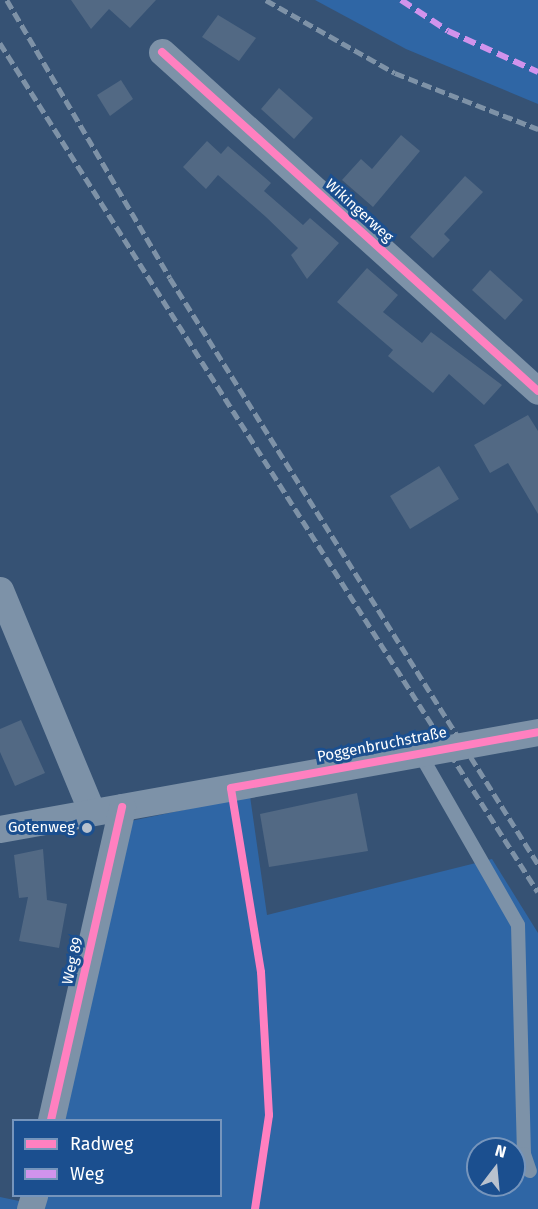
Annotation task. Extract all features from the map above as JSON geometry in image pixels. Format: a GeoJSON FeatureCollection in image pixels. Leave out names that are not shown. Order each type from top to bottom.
{"type":"FeatureCollection","features":[{"type":"Feature","properties":{"kind":"street","name":"Wikingerweg"},"geometry":{"type":"LineString","coordinates":[[162,52],[538,391]]}},
{"type":"Feature","properties":{"kind":"street"},"geometry":{"type":"LineString","coordinates":[[0,590],[92,812]]}},
{"type":"Feature","properties":{"kind":"street","name":"Poggenbruchstraße"},"geometry":{"type":"LineString","coordinates":[[0,829],[538,732]]}},
{"type":"Feature","properties":{"kind":"street","name":"Weg 89"},"geometry":{"type":"LineString","coordinates":[[51,1119],[123,807]]}},
{"type":"Feature","properties":{"kind":"lane"},"geometry":{"type":"LineString","coordinates":[[419,752],[518,925],[524,1154],[530,1172]]}},
{"type":"Feature","properties":{"kind":"shaded area"},"geometry":{"type":"Polygon","coordinates":[[[315,0],[538,0],[538,104],[406,49],[315,0]]]}},
{"type":"Feature","properties":{"kind":"shaded area"},"geometry":{"type":"Polygon","coordinates":[[[250,796],[267,915],[492,859],[538,933],[538,1209],[0,1209],[0,1197],[38,1205],[41,1197],[222,1197],[222,1119],[60,1119],[126,822],[250,796]]]}},
{"type":"Feature","properties":{"kind":"building"},"geometry":{"type":"Polygon","coordinates":[[[71,0],[156,0],[130,28],[109,9],[91,29],[71,0]]]}},
{"type":"Feature","properties":{"kind":"building"},"geometry":{"type":"Polygon","coordinates":[[[218,15],[256,38],[239,61],[202,37],[218,15]]]}},
{"type":"Feature","properties":{"kind":"building"},"geometry":{"type":"Polygon","coordinates":[[[121,80],[133,99],[110,116],[97,95],[121,80]]]}},
{"type":"Feature","properties":{"kind":"building"},"geometry":{"type":"Polygon","coordinates":[[[279,88],[313,118],[294,139],[261,109],[279,88]]]}},
{"type":"Feature","properties":{"kind":"building"},"geometry":{"type":"Polygon","coordinates":[[[401,135],[420,151],[373,207],[342,180],[361,159],[372,169],[401,135]]]}},
{"type":"Feature","properties":{"kind":"building"},"geometry":{"type":"Polygon","coordinates":[[[207,141],[221,154],[228,146],[271,183],[264,191],[303,225],[310,218],[339,243],[307,279],[291,255],[298,248],[266,217],[218,175],[206,189],[183,167],[207,141]]]}},
{"type":"Feature","properties":{"kind":"building"},"geometry":{"type":"Polygon","coordinates":[[[465,176],[483,192],[444,234],[450,240],[433,258],[410,237],[465,176]]]}},
{"type":"Feature","properties":{"kind":"building"},"geometry":{"type":"Polygon","coordinates":[[[367,268],[398,295],[383,312],[422,343],[431,332],[502,385],[484,405],[449,374],[433,393],[388,356],[393,350],[337,302],[367,268]]]}},
{"type":"Feature","properties":{"kind":"building"},"geometry":{"type":"Polygon","coordinates":[[[490,270],[523,300],[505,320],[472,290],[490,270]]]}},
{"type":"Feature","properties":{"kind":"building"},"geometry":{"type":"Polygon","coordinates":[[[528,415],[538,431],[538,514],[508,463],[490,473],[474,445],[528,415]]]}},
{"type":"Feature","properties":{"kind":"building"},"geometry":{"type":"Polygon","coordinates":[[[439,466],[459,499],[410,529],[390,496],[439,466]]]}},
{"type":"Feature","properties":{"kind":"building"},"geometry":{"type":"Polygon","coordinates":[[[21,720],[45,773],[15,786],[0,752],[0,729],[21,720]]]}},
{"type":"Feature","properties":{"kind":"building"},"geometry":{"type":"Polygon","coordinates":[[[357,793],[368,851],[269,867],[260,814],[357,793]]]}},
{"type":"Feature","properties":{"kind":"building"},"geometry":{"type":"Polygon","coordinates":[[[43,849],[47,900],[67,904],[59,948],[19,941],[28,897],[19,898],[14,855],[43,849]]]}},
{"type":"Feature","properties":{"kind":"railway"},"geometry":{"type":"LineString","coordinates":[[7,0],[170,278],[538,864]]}},
{"type":"Feature","properties":{"kind":"railway"},"geometry":{"type":"LineString","coordinates":[[266,0],[395,73],[538,129]]}},
{"type":"Feature","properties":{"kind":"railway"},"geometry":{"type":"LineString","coordinates":[[0,43],[538,892]]}},
{"type":"Feature","properties":{"kind":"marked path"},"geometry":{"type":"LineString","coordinates":[[401,0],[448,31],[538,72]]}},
{"type":"Feature","properties":{"kind":"cycle path"},"geometry":{"type":"LineString","coordinates":[[162,52],[538,391]]}},
{"type":"Feature","properties":{"kind":"cycle path"},"geometry":{"type":"LineString","coordinates":[[255,1209],[269,1115],[261,972],[231,788],[538,732]]}},
{"type":"Feature","properties":{"kind":"cycle path"},"geometry":{"type":"LineString","coordinates":[[51,1119],[122,807]]}},
{"type":"Feature","properties":{"kind":"place","name":"Gotenweg"},"geometry":{"type":"Point","coordinates":[87,828]}}]}
